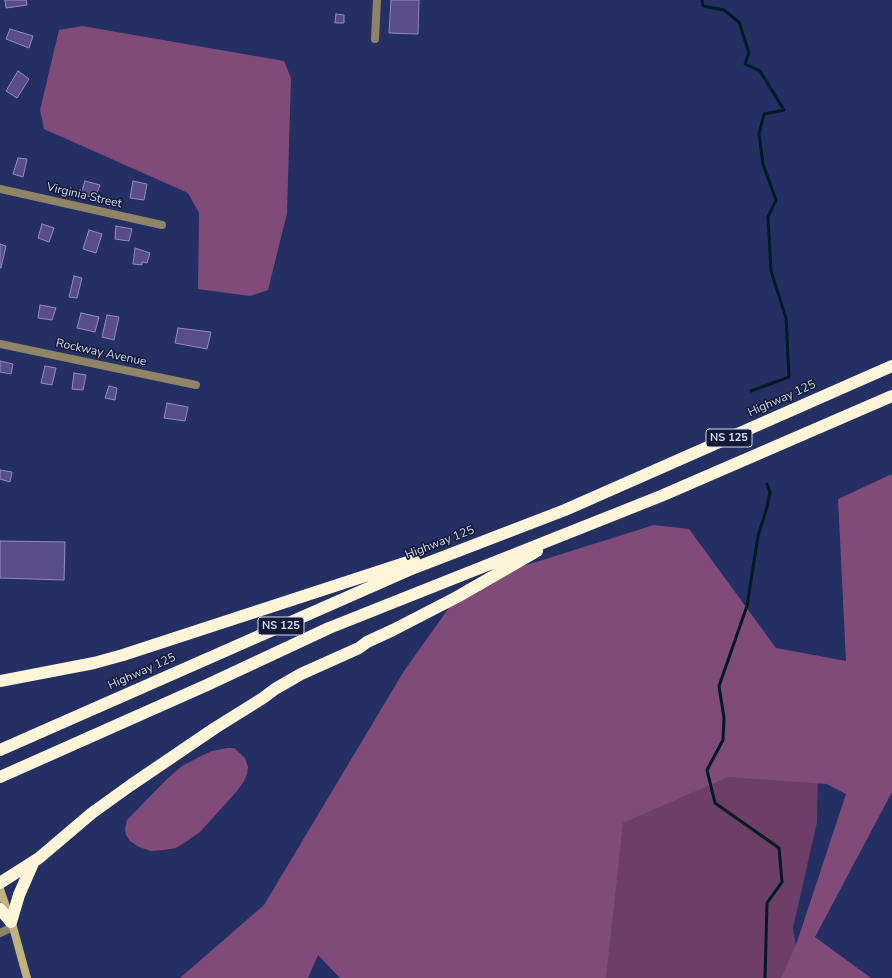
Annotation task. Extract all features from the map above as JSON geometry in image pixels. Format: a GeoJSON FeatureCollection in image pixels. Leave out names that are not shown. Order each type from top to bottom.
{"type":"FeatureCollection","features":[{"type":"Feature","properties":{"kind":"highway","name":"Highway 125"},"geometry":{"type":"LineString","coordinates":[[0,750],[409,570],[565,510],[892,366]]}},
{"type":"Feature","properties":{"kind":"highway","name":"NS 125"},"geometry":{"type":"LineString","coordinates":[[0,777],[207,685],[329,628],[661,496],[892,396]]}},
{"type":"Feature","properties":{"kind":"highway"},"geometry":{"type":"LineString","coordinates":[[0,681],[94,663],[355,580],[565,510]]}},
{"type":"Feature","properties":{"kind":"highway"},"geometry":{"type":"LineString","coordinates":[[0,883],[34,862],[92,813],[131,785],[275,689],[301,674],[359,648],[367,642],[457,597],[572,531]]}},
{"type":"Feature","properties":{"kind":"highway"},"geometry":{"type":"LineString","coordinates":[[12,925],[19,895],[34,862]]}},
{"type":"Feature","properties":{"kind":"highway"},"geometry":{"type":"LineString","coordinates":[[0,909],[12,925]]}},
{"type":"Feature","properties":{"kind":"main road"},"geometry":{"type":"LineString","coordinates":[[0,889],[27,978]]}},
{"type":"Feature","properties":{"kind":"street"},"geometry":{"type":"LineString","coordinates":[[375,39],[377,0]]}},
{"type":"Feature","properties":{"kind":"street","name":"Virginia Street"},"geometry":{"type":"LineString","coordinates":[[0,189],[162,225]]}},
{"type":"Feature","properties":{"kind":"street","name":"Rockway Avenue"},"geometry":{"type":"LineString","coordinates":[[0,344],[196,385]]}},
{"type":"Feature","properties":{"kind":"street"},"geometry":{"type":"LineString","coordinates":[[0,933],[12,925]]}},
{"type":"Feature","properties":{"kind":"shaded area"},"geometry":{"type":"Polygon","coordinates":[[[82,26],[284,61],[291,78],[287,213],[268,290],[250,296],[198,289],[199,213],[188,193],[44,129],[40,110],[59,30],[82,26]]]}},
{"type":"Feature","properties":{"kind":"shaded area"},"geometry":{"type":"Polygon","coordinates":[[[892,474],[892,792],[815,937],[871,978],[781,978],[797,942],[846,794],[827,784],[728,777],[623,823],[606,978],[340,978],[318,955],[308,978],[180,978],[264,905],[404,671],[466,584],[654,525],[689,529],[776,648],[846,661],[838,499],[892,474]]]}},
{"type":"Feature","properties":{"kind":"shaded area"},"geometry":{"type":"Polygon","coordinates":[[[234,748],[245,758],[248,767],[247,774],[237,791],[200,832],[176,848],[163,850],[151,851],[139,847],[130,841],[126,835],[125,829],[127,820],[167,779],[182,766],[199,757],[212,751],[234,748]]]}},
{"type":"Feature","properties":{"kind":"shaded area"},"geometry":{"type":"Polygon","coordinates":[[[818,770],[817,822],[793,928],[801,978],[515,978],[504,775],[818,770]]]}},
{"type":"Feature","properties":{"kind":"building"},"geometry":{"type":"Polygon","coordinates":[[[5,0],[26,0],[27,5],[6,8],[5,0]]]}},
{"type":"Feature","properties":{"kind":"building"},"geometry":{"type":"Polygon","coordinates":[[[391,0],[419,0],[418,34],[389,33],[391,0]]]}},
{"type":"Feature","properties":{"kind":"building"},"geometry":{"type":"Polygon","coordinates":[[[336,14],[344,15],[344,23],[335,23],[336,14]]]}},
{"type":"Feature","properties":{"kind":"building"},"geometry":{"type":"Polygon","coordinates":[[[10,29],[33,36],[29,48],[6,39],[10,29]]]}},
{"type":"Feature","properties":{"kind":"building"},"geometry":{"type":"Polygon","coordinates":[[[18,71],[29,79],[17,98],[6,91],[18,71]]]}},
{"type":"Feature","properties":{"kind":"building"},"geometry":{"type":"Polygon","coordinates":[[[18,158],[27,159],[23,177],[13,174],[18,158]]]}},
{"type":"Feature","properties":{"kind":"building"},"geometry":{"type":"Polygon","coordinates":[[[85,181],[100,185],[95,198],[81,194],[85,181]]]}},
{"type":"Feature","properties":{"kind":"building"},"geometry":{"type":"Polygon","coordinates":[[[133,181],[147,184],[144,200],[130,198],[133,181]]]}},
{"type":"Feature","properties":{"kind":"building"},"geometry":{"type":"Polygon","coordinates":[[[42,224],[54,228],[49,242],[38,238],[42,224]]]}},
{"type":"Feature","properties":{"kind":"building"},"geometry":{"type":"Polygon","coordinates":[[[116,226],[132,229],[129,241],[115,239],[116,226]]]}},
{"type":"Feature","properties":{"kind":"building"},"geometry":{"type":"Polygon","coordinates":[[[89,230],[102,234],[96,253],[83,249],[89,230]]]}},
{"type":"Feature","properties":{"kind":"building"},"geometry":{"type":"Polygon","coordinates":[[[0,244],[6,246],[1,268],[0,268],[0,244]]]}},
{"type":"Feature","properties":{"kind":"building"},"geometry":{"type":"Polygon","coordinates":[[[135,248],[150,253],[147,263],[142,262],[142,265],[133,264],[135,248]]]}},
{"type":"Feature","properties":{"kind":"building"},"geometry":{"type":"Polygon","coordinates":[[[74,276],[82,278],[77,298],[69,297],[74,276]]]}},
{"type":"Feature","properties":{"kind":"building"},"geometry":{"type":"Polygon","coordinates":[[[40,305],[56,308],[52,320],[38,318],[40,305]]]}},
{"type":"Feature","properties":{"kind":"building"},"geometry":{"type":"Polygon","coordinates":[[[81,313],[99,317],[95,332],[77,328],[81,313]]]}},
{"type":"Feature","properties":{"kind":"building"},"geometry":{"type":"Polygon","coordinates":[[[107,315],[119,317],[114,340],[102,337],[107,315]]]}},
{"type":"Feature","properties":{"kind":"building"},"geometry":{"type":"Polygon","coordinates":[[[178,328],[211,332],[207,349],[175,343],[178,328]]]}},
{"type":"Feature","properties":{"kind":"building"},"geometry":{"type":"Polygon","coordinates":[[[0,361],[13,364],[11,374],[0,372],[0,361]]]}},
{"type":"Feature","properties":{"kind":"building"},"geometry":{"type":"Polygon","coordinates":[[[45,366],[56,368],[52,385],[41,383],[45,366]]]}},
{"type":"Feature","properties":{"kind":"building"},"geometry":{"type":"Polygon","coordinates":[[[74,373],[86,375],[83,390],[72,389],[74,373]]]}},
{"type":"Feature","properties":{"kind":"building"},"geometry":{"type":"Polygon","coordinates":[[[109,386],[117,388],[115,400],[105,398],[109,386]]]}},
{"type":"Feature","properties":{"kind":"building"},"geometry":{"type":"Polygon","coordinates":[[[167,403],[188,407],[185,421],[164,418],[167,403]]]}},
{"type":"Feature","properties":{"kind":"building"},"geometry":{"type":"Polygon","coordinates":[[[0,470],[12,472],[10,482],[0,479],[0,470]]]}},
{"type":"Feature","properties":{"kind":"building"},"geometry":{"type":"Polygon","coordinates":[[[0,541],[65,542],[64,580],[0,578],[0,541]]]}},
{"type":"Feature","properties":{"kind":"waterway"},"geometry":{"type":"LineString","coordinates":[[702,0],[703,6],[724,10],[739,22],[749,53],[745,64],[760,71],[784,110],[764,114],[759,134],[763,164],[776,200],[768,217],[771,271],[786,318],[789,377],[751,391]]}},
{"type":"Feature","properties":{"kind":"waterway"},"geometry":{"type":"LineString","coordinates":[[765,978],[767,903],[782,882],[779,848],[715,803],[707,770],[723,740],[724,718],[719,686],[747,606],[758,536],[770,492],[767,484]]}}]}
